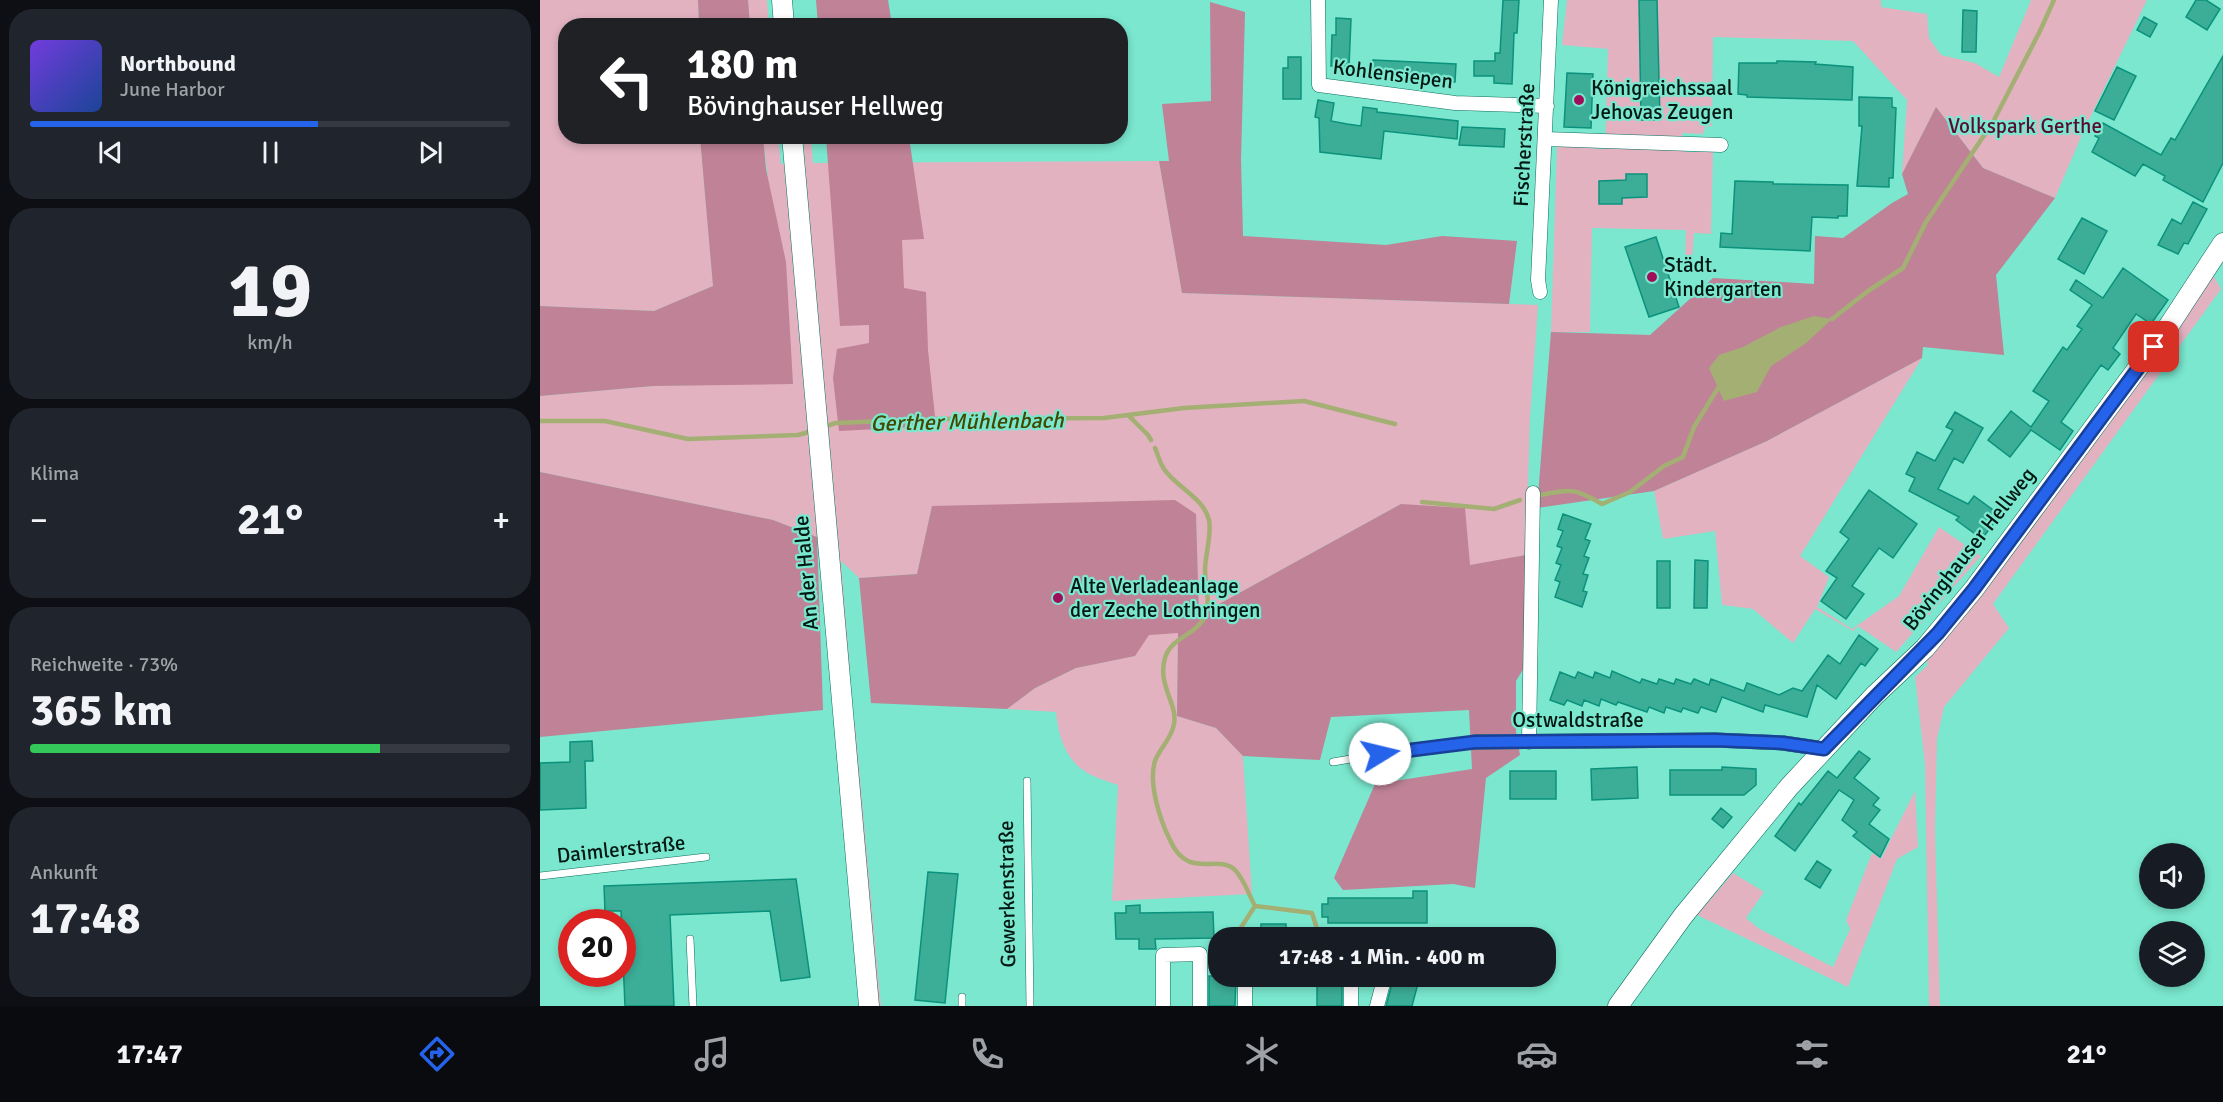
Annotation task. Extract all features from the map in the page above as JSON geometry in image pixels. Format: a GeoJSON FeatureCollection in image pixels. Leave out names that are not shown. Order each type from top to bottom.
{"type":"FeatureCollection","features":[{"type":"Feature","properties":{"kind":"street"},"geometry":{"type":"LineString","coordinates":[[782,0],[783,18]]}},
{"type":"Feature","properties":{"kind":"street"},"geometry":{"type":"LineString","coordinates":[[1308,0],[1318,0]]}},
{"type":"Feature","properties":{"kind":"street","name":"Kohlensiepen"},"geometry":{"type":"LineString","coordinates":[[1318,0],[1319,85],[1455,103],[1547,106]]}},
{"type":"Feature","properties":{"kind":"street","name":"Fischerstraße"},"geometry":{"type":"LineString","coordinates":[[1540,292],[1538,280],[1551,0]]}},
{"type":"Feature","properties":{"kind":"street"},"geometry":{"type":"LineString","coordinates":[[1545,139],[1721,145]]}},
{"type":"Feature","properties":{"kind":"street","name":"An der Halde"},"geometry":{"type":"LineString","coordinates":[[793,144],[823,491],[844,697],[868,1006]]}},
{"type":"Feature","properties":{"kind":"street","name":"Bövinghauser Hellweg"},"geometry":{"type":"LineString","coordinates":[[1618,1006],[1683,916],[1824,749],[1924,648],[1974,589],[2166,330],[2223,243]]}},
{"type":"Feature","properties":{"kind":"street"},"geometry":{"type":"LineString","coordinates":[[1529,742],[1533,493]]}},
{"type":"Feature","properties":{"kind":"street","name":"Ostwaldstraße"},"geometry":{"type":"LineString","coordinates":[[1475,742],[1715,740],[1783,743],[1824,749]]}},
{"type":"Feature","properties":{"kind":"street"},"geometry":{"type":"LineString","coordinates":[[1163,1006],[1163,955],[1200,954],[1200,1006]]}},
{"type":"Feature","properties":{"kind":"street"},"geometry":{"type":"LineString","coordinates":[[1245,987],[1245,1006]]}},
{"type":"Feature","properties":{"kind":"street"},"geometry":{"type":"LineString","coordinates":[[1351,987],[1351,1006]]}},
{"type":"Feature","properties":{"kind":"street"},"geometry":{"type":"LineString","coordinates":[[1377,1006],[1382,987]]}},
{"type":"Feature","properties":{"kind":"lane","name":"Ostwaldstraße"},"geometry":{"type":"LineString","coordinates":[[1333,762],[1403,750],[1475,742]]}},
{"type":"Feature","properties":{"kind":"lane","name":"Gewerkenstraße"},"geometry":{"type":"LineString","coordinates":[[1027,781],[1030,1006]]}},
{"type":"Feature","properties":{"kind":"lane","name":"Daimlerstraße"},"geometry":{"type":"LineString","coordinates":[[540,876],[706,857]]}},
{"type":"Feature","properties":{"kind":"lane"},"geometry":{"type":"LineString","coordinates":[[690,939],[693,1006]]}},
{"type":"Feature","properties":{"kind":"lane"},"geometry":{"type":"LineString","coordinates":[[962,997],[962,1006]]}},
{"type":"Feature","properties":{"kind":"green space"},"geometry":{"type":"Polygon","coordinates":[[[540,0],[698,0],[699,18],[558,18],[558,144],[701,144],[713,286],[654,311],[540,306],[540,0]]]}},
{"type":"Feature","properties":{"kind":"green space"},"geometry":{"type":"Polygon","coordinates":[[[748,0],[767,0],[768,18],[749,18],[748,0]]]}},
{"type":"Feature","properties":{"kind":"green space","name":"Volkspark Gerthe"},"geometry":{"type":"Polygon","coordinates":[[[1567,0],[1881,0],[1881,7],[1927,14],[1929,38],[1941,55],[1975,63],[1999,77],[2031,0],[2147,0],[2083,132],[2055,198],[1983,168],[1936,107],[1902,174],[1907,100],[1853,41],[1713,37],[1712,126],[1705,127],[1703,134],[1682,133],[1686,152],[1713,152],[1711,234],[1694,233],[1692,261],[1685,264],[1686,230],[1592,228],[1590,332],[1551,332],[1557,146],[1605,149],[1608,49],[1562,45],[1567,0]]]}},
{"type":"Feature","properties":{"kind":"green space"},"geometry":{"type":"Polygon","coordinates":[[[764,144],[779,144],[781,164],[805,163],[804,144],[812,144],[813,163],[1159,161],[1182,293],[1538,305],[1530,417],[1526,555],[1470,566],[1401,504],[1199,615],[1196,514],[932,506],[917,574],[859,578],[841,561],[850,668],[848,668],[837,556],[817,537],[773,520],[540,472],[540,396],[653,386],[793,383],[764,144]]]}},
{"type":"Feature","properties":{"kind":"green space"},"geometry":{"type":"Polygon","coordinates":[[[2213,275],[2221,289],[1993,604],[2009,628],[1944,707],[1937,739],[1935,831],[1940,1006],[1929,1006],[1925,765],[1915,677],[1928,665],[1926,660],[2213,275]]]}},
{"type":"Feature","properties":{"kind":"green space"},"geometry":{"type":"Polygon","coordinates":[[[1922,358],[1800,556],[1829,577],[1817,607],[1852,629],[1899,596],[1939,527],[1981,556],[1896,652],[1858,626],[1853,631],[1815,609],[1793,643],[1753,609],[1722,605],[1715,531],[1663,539],[1654,491],[1767,441],[1922,358]]]}},
{"type":"Feature","properties":{"kind":"green space"},"geometry":{"type":"Polygon","coordinates":[[[1178,633],[1177,716],[1216,728],[1243,756],[1252,894],[1112,901],[1118,785],[1100,779],[1076,765],[1060,736],[1056,712],[1007,709],[1035,688],[1076,668],[1134,656],[1148,635],[1178,633]]]}},
{"type":"Feature","properties":{"kind":"green space"},"geometry":{"type":"Polygon","coordinates":[[[852,723],[855,723],[881,1006],[877,1006],[852,723]]]}},
{"type":"Feature","properties":{"kind":"green space"},"geometry":{"type":"Polygon","coordinates":[[[1915,791],[1918,847],[1897,859],[1848,987],[1697,915],[1733,873],[1764,892],[1746,918],[1758,928],[1833,967],[1850,929],[1846,920],[1872,853],[1881,859],[1915,791]]]}},
{"type":"Feature","properties":{"kind":"shaded area"},"geometry":{"type":"Polygon","coordinates":[[[698,0],[748,0],[749,18],[699,18],[698,0]]]}},
{"type":"Feature","properties":{"kind":"shaded area"},"geometry":{"type":"Polygon","coordinates":[[[816,0],[888,0],[891,18],[817,18],[816,0]]]}},
{"type":"Feature","properties":{"kind":"shaded area"},"geometry":{"type":"Polygon","coordinates":[[[1210,2],[1245,12],[1241,159],[1243,236],[1386,245],[1442,236],[1517,241],[1509,304],[1182,293],[1159,161],[1169,161],[1162,104],[1211,101],[1210,2]]]}},
{"type":"Feature","properties":{"kind":"shaded area"},"geometry":{"type":"Polygon","coordinates":[[[1936,107],[1983,168],[2055,198],[1996,275],[2004,355],[1923,347],[1922,358],[1767,441],[1654,491],[1537,508],[1551,332],[1650,335],[1713,278],[1814,284],[1815,236],[1843,238],[1908,194],[1902,174],[1936,107]]]}},
{"type":"Feature","properties":{"kind":"shaded area"},"geometry":{"type":"Polygon","coordinates":[[[701,144],[764,144],[766,169],[786,262],[793,384],[653,386],[540,396],[540,306],[654,311],[713,286],[701,144]]]}},
{"type":"Feature","properties":{"kind":"shaded area"},"geometry":{"type":"Polygon","coordinates":[[[827,144],[910,144],[924,239],[902,240],[904,288],[926,292],[928,350],[936,426],[839,431],[833,378],[837,349],[869,343],[869,325],[840,326],[827,144]]]}},
{"type":"Feature","properties":{"kind":"shaded area"},"geometry":{"type":"Polygon","coordinates":[[[1814,316],[1832,319],[1805,344],[1771,366],[1757,392],[1724,401],[1709,368],[1719,355],[1743,347],[1781,327],[1814,316]]]}},
{"type":"Feature","properties":{"kind":"shaded area"},"geometry":{"type":"Polygon","coordinates":[[[540,472],[773,520],[817,537],[823,710],[540,737],[540,472]]]}},
{"type":"Feature","properties":{"kind":"shaded area"},"geometry":{"type":"Polygon","coordinates":[[[1175,500],[1196,514],[1199,615],[1401,504],[1465,508],[1470,565],[1526,555],[1525,666],[1516,681],[1516,731],[1520,755],[1486,778],[1475,888],[1453,884],[1343,890],[1334,878],[1375,784],[1472,769],[1469,710],[1331,717],[1320,760],[1243,756],[1216,728],[1177,716],[1178,633],[1149,635],[1135,656],[1076,668],[1035,688],[1007,709],[871,703],[859,578],[917,574],[932,506],[1175,500]]]}},
{"type":"Feature","properties":{"kind":"building"},"geometry":{"type":"Polygon","coordinates":[[[1503,0],[1519,0],[1517,33],[1514,33],[1512,84],[1494,83],[1494,76],[1474,76],[1474,61],[1495,61],[1495,53],[1500,53],[1503,0]]]}},
{"type":"Feature","properties":{"kind":"building"},"geometry":{"type":"Polygon","coordinates":[[[1639,0],[1657,0],[1660,120],[1641,120],[1639,0]]]}},
{"type":"Feature","properties":{"kind":"building"},"geometry":{"type":"Polygon","coordinates":[[[2196,0],[2206,0],[2220,9],[2207,30],[2186,17],[2196,0]]]}},
{"type":"Feature","properties":{"kind":"building"},"geometry":{"type":"Polygon","coordinates":[[[1963,10],[1977,11],[1976,52],[1962,52],[1963,10]]]}},
{"type":"Feature","properties":{"kind":"building"},"geometry":{"type":"Polygon","coordinates":[[[2144,17],[2157,24],[2150,37],[2137,30],[2144,17]]]}},
{"type":"Feature","properties":{"kind":"building"},"geometry":{"type":"Polygon","coordinates":[[[1336,18],[1351,19],[1349,66],[1331,66],[1332,35],[1336,35],[1336,18]]]}},
{"type":"Feature","properties":{"kind":"building"},"geometry":{"type":"Polygon","coordinates":[[[2223,56],[2223,163],[2203,202],[2163,180],[2165,176],[2143,164],[2135,176],[2092,152],[2099,138],[2095,136],[2103,123],[2161,155],[2171,138],[2175,140],[2223,56]]]}},
{"type":"Feature","properties":{"kind":"building"},"geometry":{"type":"Polygon","coordinates":[[[1288,57],[1301,57],[1301,99],[1283,99],[1283,68],[1288,68],[1288,57]]]}},
{"type":"Feature","properties":{"kind":"building"},"geometry":{"type":"Polygon","coordinates":[[[1373,60],[1456,64],[1455,82],[1387,80],[1387,75],[1372,74],[1373,60]]]}},
{"type":"Feature","properties":{"kind":"building"},"geometry":{"type":"Polygon","coordinates":[[[1777,61],[1816,62],[1815,64],[1853,67],[1852,100],[1747,97],[1747,95],[1738,94],[1739,63],[1777,63],[1777,61]]]}},
{"type":"Feature","properties":{"kind":"building"},"geometry":{"type":"Polygon","coordinates":[[[2117,67],[2136,76],[2114,120],[2095,111],[2117,67]]]}},
{"type":"Feature","properties":{"kind":"building","name":"Königreichssaal Jehovas Zeugen"},"geometry":{"type":"Polygon","coordinates":[[[1567,73],[1593,74],[1591,128],[1564,127],[1567,73]]]}},
{"type":"Feature","properties":{"kind":"building"},"geometry":{"type":"Polygon","coordinates":[[[1859,97],[1892,98],[1892,107],[1896,108],[1893,178],[1889,178],[1889,187],[1857,186],[1862,126],[1859,126],[1859,97]]]}},
{"type":"Feature","properties":{"kind":"building"},"geometry":{"type":"Polygon","coordinates":[[[1318,100],[1334,103],[1331,121],[1347,124],[1361,126],[1363,107],[1377,109],[1377,112],[1458,121],[1457,139],[1384,131],[1381,159],[1320,152],[1319,118],[1315,117],[1318,100]]]}},
{"type":"Feature","properties":{"kind":"building"},"geometry":{"type":"Polygon","coordinates":[[[1462,127],[1505,129],[1504,147],[1459,145],[1462,127]]]}},
{"type":"Feature","properties":{"kind":"building"},"geometry":{"type":"Polygon","coordinates":[[[1626,174],[1647,174],[1647,197],[1622,198],[1622,204],[1599,204],[1599,181],[1626,180],[1626,174]]]}},
{"type":"Feature","properties":{"kind":"building"},"geometry":{"type":"Polygon","coordinates":[[[1735,181],[1848,185],[1847,216],[1812,217],[1810,251],[1720,247],[1721,233],[1732,234],[1735,181]]]}},
{"type":"Feature","properties":{"kind":"building"},"geometry":{"type":"Polygon","coordinates":[[[2193,202],[2207,209],[2188,244],[2184,243],[2178,254],[2158,245],[2172,219],[2181,224],[2193,202]]]}},
{"type":"Feature","properties":{"kind":"building"},"geometry":{"type":"Polygon","coordinates":[[[2082,218],[2107,231],[2084,274],[2058,259],[2082,218]]]}},
{"type":"Feature","properties":{"kind":"building","name":"Städt. Kindergarten"},"geometry":{"type":"Polygon","coordinates":[[[1656,237],[1679,307],[1649,317],[1625,247],[1656,237]]]}},
{"type":"Feature","properties":{"kind":"building"},"geometry":{"type":"Polygon","coordinates":[[[2123,268],[2168,300],[2151,324],[2136,314],[2113,348],[2120,354],[2108,370],[2101,365],[2061,422],[2073,431],[2060,450],[2031,430],[2010,457],[1988,440],[2011,411],[2031,427],[2049,401],[2033,391],[2063,347],[2067,350],[2082,329],[2077,326],[2092,305],[2070,290],[2076,280],[2103,298],[2123,268]]]}},
{"type":"Feature","properties":{"kind":"building"},"geometry":{"type":"Polygon","coordinates":[[[1955,412],[1983,428],[1963,463],[1954,458],[1938,489],[1968,504],[1974,496],[2000,515],[1982,539],[1956,520],[1959,517],[1909,491],[1915,478],[1906,474],[1917,452],[1935,461],[1953,430],[1946,427],[1955,412]]]}},
{"type":"Feature","properties":{"kind":"building"},"geometry":{"type":"Polygon","coordinates":[[[1869,490],[1917,524],[1893,558],[1879,548],[1852,586],[1864,594],[1846,619],[1821,601],[1837,578],[1826,571],[1849,539],[1840,532],[1869,490]]]}},
{"type":"Feature","properties":{"kind":"building"},"geometry":{"type":"Polygon","coordinates":[[[1563,514],[1591,524],[1585,539],[1590,541],[1584,556],[1589,558],[1583,574],[1588,575],[1583,591],[1587,592],[1582,607],[1555,597],[1560,582],[1555,580],[1561,565],[1556,563],[1562,548],[1557,546],[1563,531],[1558,529],[1563,514]]]}},
{"type":"Feature","properties":{"kind":"building"},"geometry":{"type":"Polygon","coordinates":[[[1695,560],[1708,561],[1707,608],[1694,608],[1695,560]]]}},
{"type":"Feature","properties":{"kind":"building"},"geometry":{"type":"Polygon","coordinates":[[[1657,561],[1670,561],[1670,608],[1657,608],[1657,561]]]}},
{"type":"Feature","properties":{"kind":"building"},"geometry":{"type":"Polygon","coordinates":[[[1859,635],[1878,649],[1865,666],[1861,663],[1836,699],[1817,685],[1807,717],[1765,705],[1763,712],[1722,697],[1716,712],[1701,707],[1698,713],[1683,708],[1681,712],[1666,707],[1664,713],[1649,707],[1647,712],[1601,699],[1599,706],[1584,700],[1582,706],[1567,700],[1564,705],[1550,700],[1560,672],[1575,678],[1578,672],[1593,678],[1595,672],[1610,678],[1612,671],[1640,683],[1642,679],[1657,684],[1659,679],[1674,684],[1676,679],[1691,684],[1694,679],[1709,685],[1711,679],[1744,691],[1747,683],[1779,695],[1793,688],[1802,691],[1828,655],[1840,664],[1859,635]]]}},
{"type":"Feature","properties":{"kind":"building"},"geometry":{"type":"Polygon","coordinates":[[[592,741],[593,761],[585,761],[586,808],[540,810],[540,763],[570,762],[570,742],[592,741]]]}},
{"type":"Feature","properties":{"kind":"building"},"geometry":{"type":"Polygon","coordinates":[[[1859,751],[1870,759],[1854,778],[1879,798],[1873,805],[1880,810],[1869,824],[1889,839],[1880,857],[1853,836],[1857,832],[1842,820],[1854,800],[1839,790],[1795,851],[1775,836],[1799,803],[1801,805],[1828,771],[1837,778],[1859,751]]]}},
{"type":"Feature","properties":{"kind":"building"},"geometry":{"type":"Polygon","coordinates":[[[1637,767],[1638,798],[1592,800],[1591,769],[1637,767]]]}},
{"type":"Feature","properties":{"kind":"building"},"geometry":{"type":"Polygon","coordinates":[[[1722,767],[1756,769],[1756,785],[1744,795],[1670,795],[1670,770],[1722,770],[1722,767]]]}},
{"type":"Feature","properties":{"kind":"building"},"geometry":{"type":"Polygon","coordinates":[[[1510,771],[1556,771],[1556,799],[1510,799],[1510,771]]]}},
{"type":"Feature","properties":{"kind":"building"},"geometry":{"type":"Polygon","coordinates":[[[1721,808],[1732,817],[1723,828],[1712,819],[1721,808]]]}},
{"type":"Feature","properties":{"kind":"building"},"geometry":{"type":"Polygon","coordinates":[[[1817,861],[1831,870],[1820,888],[1805,879],[1817,861]]]}},
{"type":"Feature","properties":{"kind":"building"},"geometry":{"type":"Polygon","coordinates":[[[928,872],[958,874],[945,1003],[915,1000],[928,872]]]}},
{"type":"Feature","properties":{"kind":"building"},"geometry":{"type":"Polygon","coordinates":[[[796,879],[810,977],[781,981],[770,911],[670,915],[674,1006],[625,1006],[624,987],[636,987],[636,909],[605,909],[604,886],[796,879]]]}},
{"type":"Feature","properties":{"kind":"building"},"geometry":{"type":"Polygon","coordinates":[[[1413,891],[1427,891],[1427,923],[1328,923],[1328,917],[1322,917],[1322,904],[1328,904],[1328,898],[1413,898],[1413,891]]]}},
{"type":"Feature","properties":{"kind":"building"},"geometry":{"type":"Polygon","coordinates":[[[1140,905],[1140,913],[1213,912],[1214,927],[1208,927],[1208,938],[1155,939],[1156,949],[1139,949],[1139,939],[1116,939],[1115,913],[1126,913],[1126,906],[1140,905]]]}},
{"type":"Feature","properties":{"kind":"building"},"geometry":{"type":"Polygon","coordinates":[[[1261,924],[1286,924],[1286,927],[1261,927],[1261,924]]]}},
{"type":"Feature","properties":{"kind":"building"},"geometry":{"type":"Polygon","coordinates":[[[1209,987],[1236,987],[1235,1006],[1209,1006],[1209,987]]]}},
{"type":"Feature","properties":{"kind":"building"},"geometry":{"type":"Polygon","coordinates":[[[1317,987],[1342,987],[1342,1006],[1317,1006],[1317,987]]]}},
{"type":"Feature","properties":{"kind":"building"},"geometry":{"type":"Polygon","coordinates":[[[1391,987],[1417,987],[1412,1006],[1386,1006],[1391,987]]]}},
{"type":"Feature","properties":{"kind":"waterway","name":"Gerther Mühlenbach"},"geometry":{"type":"LineString","coordinates":[[1832,319],[1903,268],[1926,222],[1993,122],[2054,0]]}},
{"type":"Feature","properties":{"kind":"waterway","name":"Gerther Mühlenbach"},"geometry":{"type":"LineString","coordinates":[[1541,495],[1573,491],[1602,504],[1630,492],[1664,466],[1683,457],[1694,427],[1718,388]]}},
{"type":"Feature","properties":{"kind":"waterway","name":"Gerther Mühlenbach"},"geometry":{"type":"LineString","coordinates":[[823,427],[836,423],[935,419],[1104,418],[1184,408],[1304,401],[1395,424]]}},
{"type":"Feature","properties":{"kind":"waterway"},"geometry":{"type":"LineString","coordinates":[[1128,415],[1151,440]]}},
{"type":"Feature","properties":{"kind":"waterway","name":"Gerther Mühlenbach"},"geometry":{"type":"LineString","coordinates":[[540,421],[605,421],[688,439],[798,435],[812,431]]}},
{"type":"Feature","properties":{"kind":"waterway"},"geometry":{"type":"LineString","coordinates":[[1155,448],[1169,475],[1202,505],[1210,526],[1205,570],[1207,611],[1196,628],[1178,640],[1168,651],[1163,668],[1165,685],[1173,709],[1174,724],[1157,756],[1153,770],[1154,790],[1162,822],[1177,852],[1185,860],[1228,866],[1235,870],[1244,882],[1255,906],[1312,913],[1316,927]]}},
{"type":"Feature","properties":{"kind":"waterway","name":"Gerther Mühlenbach"},"geometry":{"type":"LineString","coordinates":[[1422,502],[1494,509],[1520,500]]}},
{"type":"Feature","properties":{"kind":"waterway"},"geometry":{"type":"LineString","coordinates":[[1241,927],[1255,906]]}},
{"type":"Feature","properties":{"kind":"place","name":"Königreichssaal Jehovas Zeugen"},"geometry":{"type":"Point","coordinates":[1579,100]}},
{"type":"Feature","properties":{"kind":"place","name":"Städt. Kindergarten"},"geometry":{"type":"Point","coordinates":[1652,277]}},
{"type":"Feature","properties":{"kind":"place","name":"Alte Verladeanlage der Zeche Lothringen"},"geometry":{"type":"Point","coordinates":[1058,598]}},
{"type":"Feature","properties":{"kind":"route"},"geometry":{"type":"LineString","coordinates":[[1380,754],[1475,742],[1715,740],[1783,743],[1824,749],[1938,633],[1974,589],[2063,466],[2154,347]]}}]}
